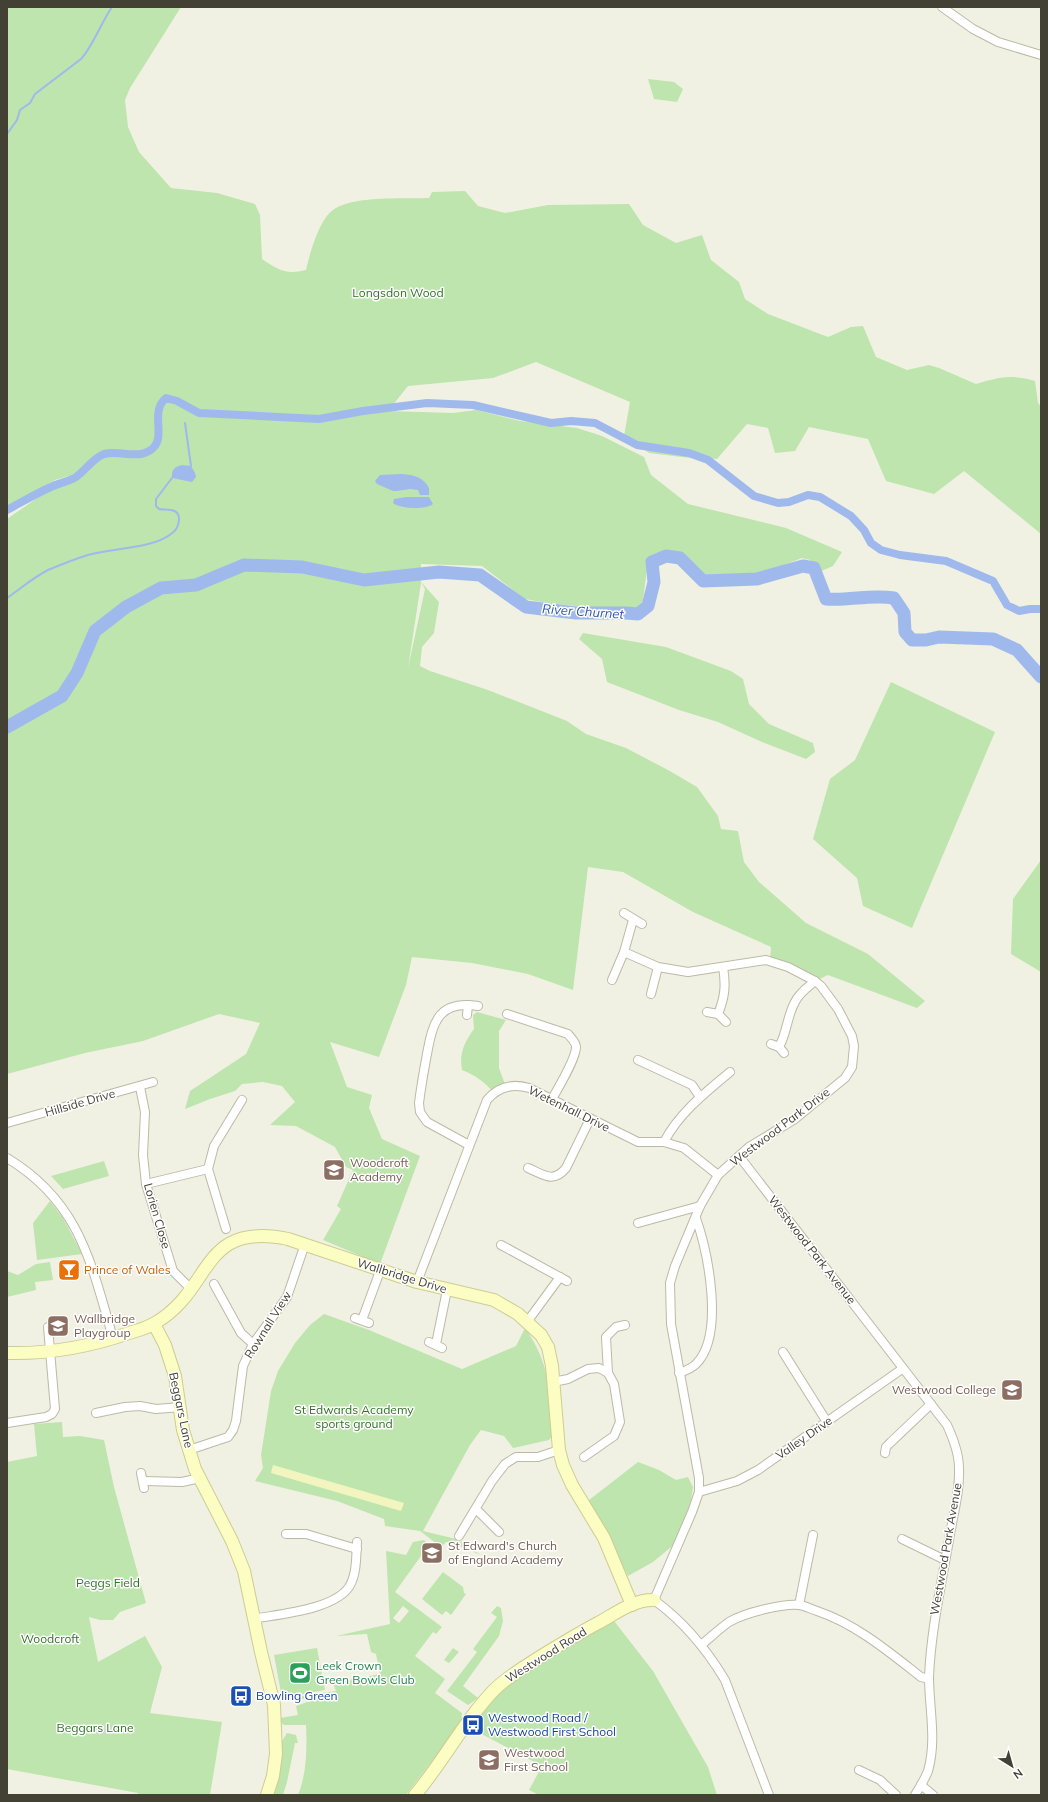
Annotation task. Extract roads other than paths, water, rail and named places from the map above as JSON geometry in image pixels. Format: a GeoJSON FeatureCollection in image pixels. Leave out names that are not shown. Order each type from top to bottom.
{"type":"FeatureCollection","features":[{"type":"Feature","properties":{"kind":"street"},"geometry":{"type":"LineString","coordinates":[[942,7],[973,29],[998,42],[1041,55]]}},
{"type":"Feature","properties":{"kind":"street"},"geometry":{"type":"LineString","coordinates":[[624,913],[632,920],[642,924]]}},
{"type":"Feature","properties":{"kind":"street"},"geometry":{"type":"LineString","coordinates":[[612,980],[624,952],[632,920]]}},
{"type":"Feature","properties":{"kind":"street","name":"Westwood Park Drive"},"geometry":{"type":"LineString","coordinates":[[624,952],[658,967],[688,972],[766,960],[788,967],[815,981],[827,994],[838,1009],[852,1036],[854,1046],[852,1067],[845,1078],[795,1119],[754,1144],[718,1175],[700,1206],[677,1260],[670,1283],[671,1324],[699,1478],[699,1492],[692,1512],[654,1600]]}},
{"type":"Feature","properties":{"kind":"street"},"geometry":{"type":"LineString","coordinates":[[651,994],[658,967]]}},
{"type":"Feature","properties":{"kind":"street"},"geometry":{"type":"LineString","coordinates":[[718,1014],[725,994],[726,984],[723,967]]}},
{"type":"Feature","properties":{"kind":"street"},"geometry":{"type":"LineString","coordinates":[[778,1048],[786,1031],[795,1001],[801,992],[815,981]]}},
{"type":"Feature","properties":{"kind":"street"},"geometry":{"type":"LineString","coordinates":[[469,1145],[427,1122],[420,1112],[419,1103],[431,1031],[434,1024],[442,1014],[451,1007],[468,1005],[478,1006]]}},
{"type":"Feature","properties":{"kind":"street"},"geometry":{"type":"LineString","coordinates":[[467,1015],[468,1005]]}},
{"type":"Feature","properties":{"kind":"street"},"geometry":{"type":"LineString","coordinates":[[707,1012],[718,1014],[726,1022]]}},
{"type":"Feature","properties":{"kind":"street"},"geometry":{"type":"LineString","coordinates":[[507,1014],[568,1034],[575,1042],[576,1048],[573,1057],[552,1099]]}},
{"type":"Feature","properties":{"kind":"street"},"geometry":{"type":"LineString","coordinates":[[638,1060],[692,1085],[700,1097]]}},
{"type":"Feature","properties":{"kind":"street"},"geometry":{"type":"LineString","coordinates":[[664,1142],[679,1119],[700,1097],[730,1072]]}},
{"type":"Feature","properties":{"kind":"street","name":"Hillside Drive"},"geometry":{"type":"LineString","coordinates":[[7,1123],[140,1087],[153,1082]]}},
{"type":"Feature","properties":{"kind":"street","name":"Wetenhall Drive"},"geometry":{"type":"LineString","coordinates":[[417,1282],[487,1100],[497,1090],[504,1087],[520,1086],[552,1099],[638,1142],[664,1142],[684,1148],[718,1175]]}},
{"type":"Feature","properties":{"kind":"street","name":"Lorien Close"},"geometry":{"type":"LineString","coordinates":[[140,1087],[145,1112],[143,1155],[146,1184],[173,1271],[191,1289]]}},
{"type":"Feature","properties":{"kind":"street"},"geometry":{"type":"LineString","coordinates":[[226,1229],[208,1169],[214,1146],[242,1100]]}},
{"type":"Feature","properties":{"kind":"street"},"geometry":{"type":"LineString","coordinates":[[528,1168],[550,1177],[561,1175],[566,1168],[590,1119]]}},
{"type":"Feature","properties":{"kind":"street","name":"Westwood Park Avenue"},"geometry":{"type":"LineString","coordinates":[[739,1156],[947,1425],[952,1436],[959,1467],[958,1492],[933,1628],[929,1679],[932,1747],[928,1772],[916,1795]]}},
{"type":"Feature","properties":{"kind":"street"},"geometry":{"type":"LineString","coordinates":[[7,1158],[38,1179],[53,1195],[74,1223],[88,1255],[113,1338]]}},
{"type":"Feature","properties":{"kind":"street"},"geometry":{"type":"LineString","coordinates":[[146,1184],[208,1169]]}},
{"type":"Feature","properties":{"kind":"street"},"geometry":{"type":"LineString","coordinates":[[638,1223],[700,1206]]}},
{"type":"Feature","properties":{"kind":"street"},"geometry":{"type":"LineString","coordinates":[[679,1373],[689,1369],[701,1357],[707,1345],[710,1325],[710,1275],[702,1236],[696,1218]]}},
{"type":"Feature","properties":{"kind":"street","name":"Wallbridge Drive"},"geometry":{"type":"LineString","coordinates":[[7,1353],[49,1352],[77,1348],[154,1324],[180,1303],[221,1248],[233,1241],[247,1237],[272,1236],[305,1244],[380,1271],[417,1282],[494,1300],[518,1314],[540,1335],[548,1347],[553,1382],[559,1450],[563,1466],[572,1485],[604,1538],[632,1605]]}},
{"type":"Feature","properties":{"kind":"street","name":"Rownall View"},"geometry":{"type":"LineString","coordinates":[[189,1450],[228,1437],[233,1430],[236,1421],[243,1366],[253,1344],[287,1297],[305,1244]]}},
{"type":"Feature","properties":{"kind":"street"},"geometry":{"type":"LineString","coordinates":[[501,1245],[563,1279],[527,1322]]}},
{"type":"Feature","properties":{"kind":"street"},"geometry":{"type":"LineString","coordinates":[[362,1320],[380,1271]]}},
{"type":"Feature","properties":{"kind":"street"},"geometry":{"type":"LineString","coordinates":[[214,1284],[238,1329],[253,1344]]}},
{"type":"Feature","properties":{"kind":"street"},"geometry":{"type":"LineString","coordinates":[[435,1345],[447,1290]]}},
{"type":"Feature","properties":{"kind":"street","name":"Beggars Lane"},"geometry":{"type":"LineString","coordinates":[[154,1324],[165,1345],[173,1368],[181,1407],[183,1430],[195,1469],[232,1540],[244,1571],[253,1619],[274,1705],[276,1754],[273,1776],[267,1795]]}},
{"type":"Feature","properties":{"kind":"street"},"geometry":{"type":"LineString","coordinates":[[584,1457],[614,1436],[618,1429],[620,1422],[614,1384],[608,1372],[606,1337],[616,1328],[625,1325]]}},
{"type":"Feature","properties":{"kind":"street"},"geometry":{"type":"LineString","coordinates":[[7,1423],[52,1414],[55,1409],[48,1327]]}},
{"type":"Feature","properties":{"kind":"street"},"geometry":{"type":"LineString","coordinates":[[783,1352],[827,1422]]}},
{"type":"Feature","properties":{"kind":"street"},"geometry":{"type":"LineString","coordinates":[[553,1382],[568,1379],[588,1370],[600,1368],[608,1372]]}},
{"type":"Feature","properties":{"kind":"street","name":"Valley Drive"},"geometry":{"type":"LineString","coordinates":[[699,1492],[736,1481],[758,1470],[902,1368]]}},
{"type":"Feature","properties":{"kind":"street"},"geometry":{"type":"LineString","coordinates":[[885,1453],[886,1447],[890,1442],[931,1404]]}},
{"type":"Feature","properties":{"kind":"street"},"geometry":{"type":"LineString","coordinates":[[96,1413],[125,1407],[181,1407]]}},
{"type":"Feature","properties":{"kind":"street"},"geometry":{"type":"LineString","coordinates":[[459,1536],[492,1481],[505,1464],[510,1460],[522,1456],[538,1457],[559,1450]]}},
{"type":"Feature","properties":{"kind":"street"},"geometry":{"type":"LineString","coordinates":[[143,1481],[182,1482],[200,1478]]}},
{"type":"Feature","properties":{"kind":"street"},"geometry":{"type":"LineString","coordinates":[[476,1509],[499,1532]]}},
{"type":"Feature","properties":{"kind":"street"},"geometry":{"type":"LineString","coordinates":[[253,1619],[299,1611],[328,1603],[338,1598],[345,1592],[352,1580],[355,1571],[357,1545],[306,1534],[286,1534]]}},
{"type":"Feature","properties":{"kind":"street"},"geometry":{"type":"LineString","coordinates":[[799,1605],[813,1535]]}},
{"type":"Feature","properties":{"kind":"street"},"geometry":{"type":"LineString","coordinates":[[902,1539],[946,1560]]}},
{"type":"Feature","properties":{"kind":"street","name":"Westwood Road"},"geometry":{"type":"LineString","coordinates":[[415,1795],[430,1778],[477,1710],[494,1690],[522,1668],[579,1633],[632,1605],[646,1600],[654,1600]]}},
{"type":"Feature","properties":{"kind":"street"},"geometry":{"type":"LineString","coordinates":[[654,1600],[673,1616],[701,1645],[725,1680],[769,1795]]}},
{"type":"Feature","properties":{"kind":"street"},"geometry":{"type":"LineString","coordinates":[[701,1645],[730,1622],[743,1616],[764,1609],[799,1605],[822,1613],[854,1628],[869,1637],[921,1677],[929,1679]]}},
{"type":"Feature","properties":{"kind":"street"},"geometry":{"type":"LineString","coordinates":[[859,1770],[880,1780],[896,1795]]}},
{"type":"Feature","properties":{"kind":"street"},"geometry":{"type":"LineString","coordinates":[[921,1785],[933,1795]]}},
{"type":"Feature","properties":{"kind":"water"},"geometry":{"type":"Polygon","coordinates":[[[182,465],[191,466],[196,477],[192,482],[172,478],[172,472],[174,469],[182,465]]]}},
{"type":"Feature","properties":{"kind":"water"},"geometry":{"type":"Polygon","coordinates":[[[402,474],[414,476],[424,481],[429,488],[429,495],[420,495],[418,490],[410,489],[393,491],[377,484],[375,481],[380,475],[402,474]]]}},
{"type":"Feature","properties":{"kind":"water"},"geometry":{"type":"Polygon","coordinates":[[[406,497],[429,497],[433,504],[425,507],[413,508],[402,507],[393,503],[394,499],[406,497]]]}},
{"type":"Feature","properties":{"kind":"waterway"},"geometry":{"type":"LineString","coordinates":[[7,134],[17,120],[20,110],[30,103],[35,94],[81,59],[89,48],[112,7]]}},
{"type":"Feature","properties":{"kind":"waterway"},"geometry":{"type":"LineString","coordinates":[[7,510],[47,489],[74,478],[96,458],[104,454],[141,454],[152,449],[158,438],[159,410],[161,404],[166,398],[177,401],[199,413],[319,419],[363,411],[427,403],[473,405],[551,423],[571,421],[595,423],[637,445],[689,453],[708,460],[754,496],[778,503],[789,502],[808,495],[820,497],[851,516],[864,530],[871,543],[881,550],[900,555],[946,561],[993,581],[1007,605],[1019,611],[1041,609]]}},
{"type":"Feature","properties":{"kind":"waterway"},"geometry":{"type":"LineString","coordinates":[[185,423],[191,466]]}},
{"type":"Feature","properties":{"kind":"waterway"},"geometry":{"type":"LineString","coordinates":[[7,598],[43,573],[63,564],[97,553],[153,543],[174,532],[179,521],[178,514],[175,511],[159,509],[156,506],[156,499],[172,478]]}},
{"type":"Feature","properties":{"kind":"waterway","name":"River Churnet"},"geometry":{"type":"LineString","coordinates":[[7,727],[62,696],[77,673],[95,631],[126,607],[161,588],[196,585],[244,565],[302,567],[364,580],[439,572],[480,575],[526,607],[576,613],[638,614],[648,606],[654,582],[652,562],[666,556],[680,558],[703,581],[757,579],[803,566],[814,568],[826,599],[877,597],[894,598],[904,613],[905,632],[912,640],[926,640],[939,637],[993,639],[1017,650],[1041,677]]}},
{"type":"Feature","properties":{"kind":"place","name":"Woodcroft Academy"},"geometry":{"type":"Point","coordinates":[334,1170]}},
{"type":"Feature","properties":{"kind":"place","name":"Prince of Wales"},"geometry":{"type":"Point","coordinates":[69,1270]}},
{"type":"Feature","properties":{"kind":"place","name":"Wallbridge Playgroup"},"geometry":{"type":"Point","coordinates":[58,1326]}},
{"type":"Feature","properties":{"kind":"place","name":"Westwood College"},"geometry":{"type":"Point","coordinates":[1012,1390]}},
{"type":"Feature","properties":{"kind":"place","name":"St Edward's Church of England Academy"},"geometry":{"type":"Point","coordinates":[432,1553]}},
{"type":"Feature","properties":{"kind":"place","name":"Leek Crown Green Bowls Club"},"geometry":{"type":"Point","coordinates":[300,1673]}},
{"type":"Feature","properties":{"kind":"place","name":"Bowling Green"},"geometry":{"type":"Point","coordinates":[241,1696]}},
{"type":"Feature","properties":{"kind":"place","name":"Westwood Road / Westwood First School"},"geometry":{"type":"Point","coordinates":[473,1725]}},
{"type":"Feature","properties":{"kind":"place","name":"Westwood First School"},"geometry":{"type":"Point","coordinates":[489,1760]}},
{"type":"Feature","properties":{"kind":"park label","name":"Longsdon Wood"},"geometry":{"type":"Point","coordinates":[398,293]}},
{"type":"Feature","properties":{"kind":"park label","name":"St Edwards Academy sports ground"},"geometry":{"type":"Point","coordinates":[354,1417]}},
{"type":"Feature","properties":{"kind":"park label","name":"Peggs Field"},"geometry":{"type":"Point","coordinates":[108,1583]}},
{"type":"Feature","properties":{"kind":"park label","name":"Woodcroft"},"geometry":{"type":"Point","coordinates":[50,1639]}}]}
